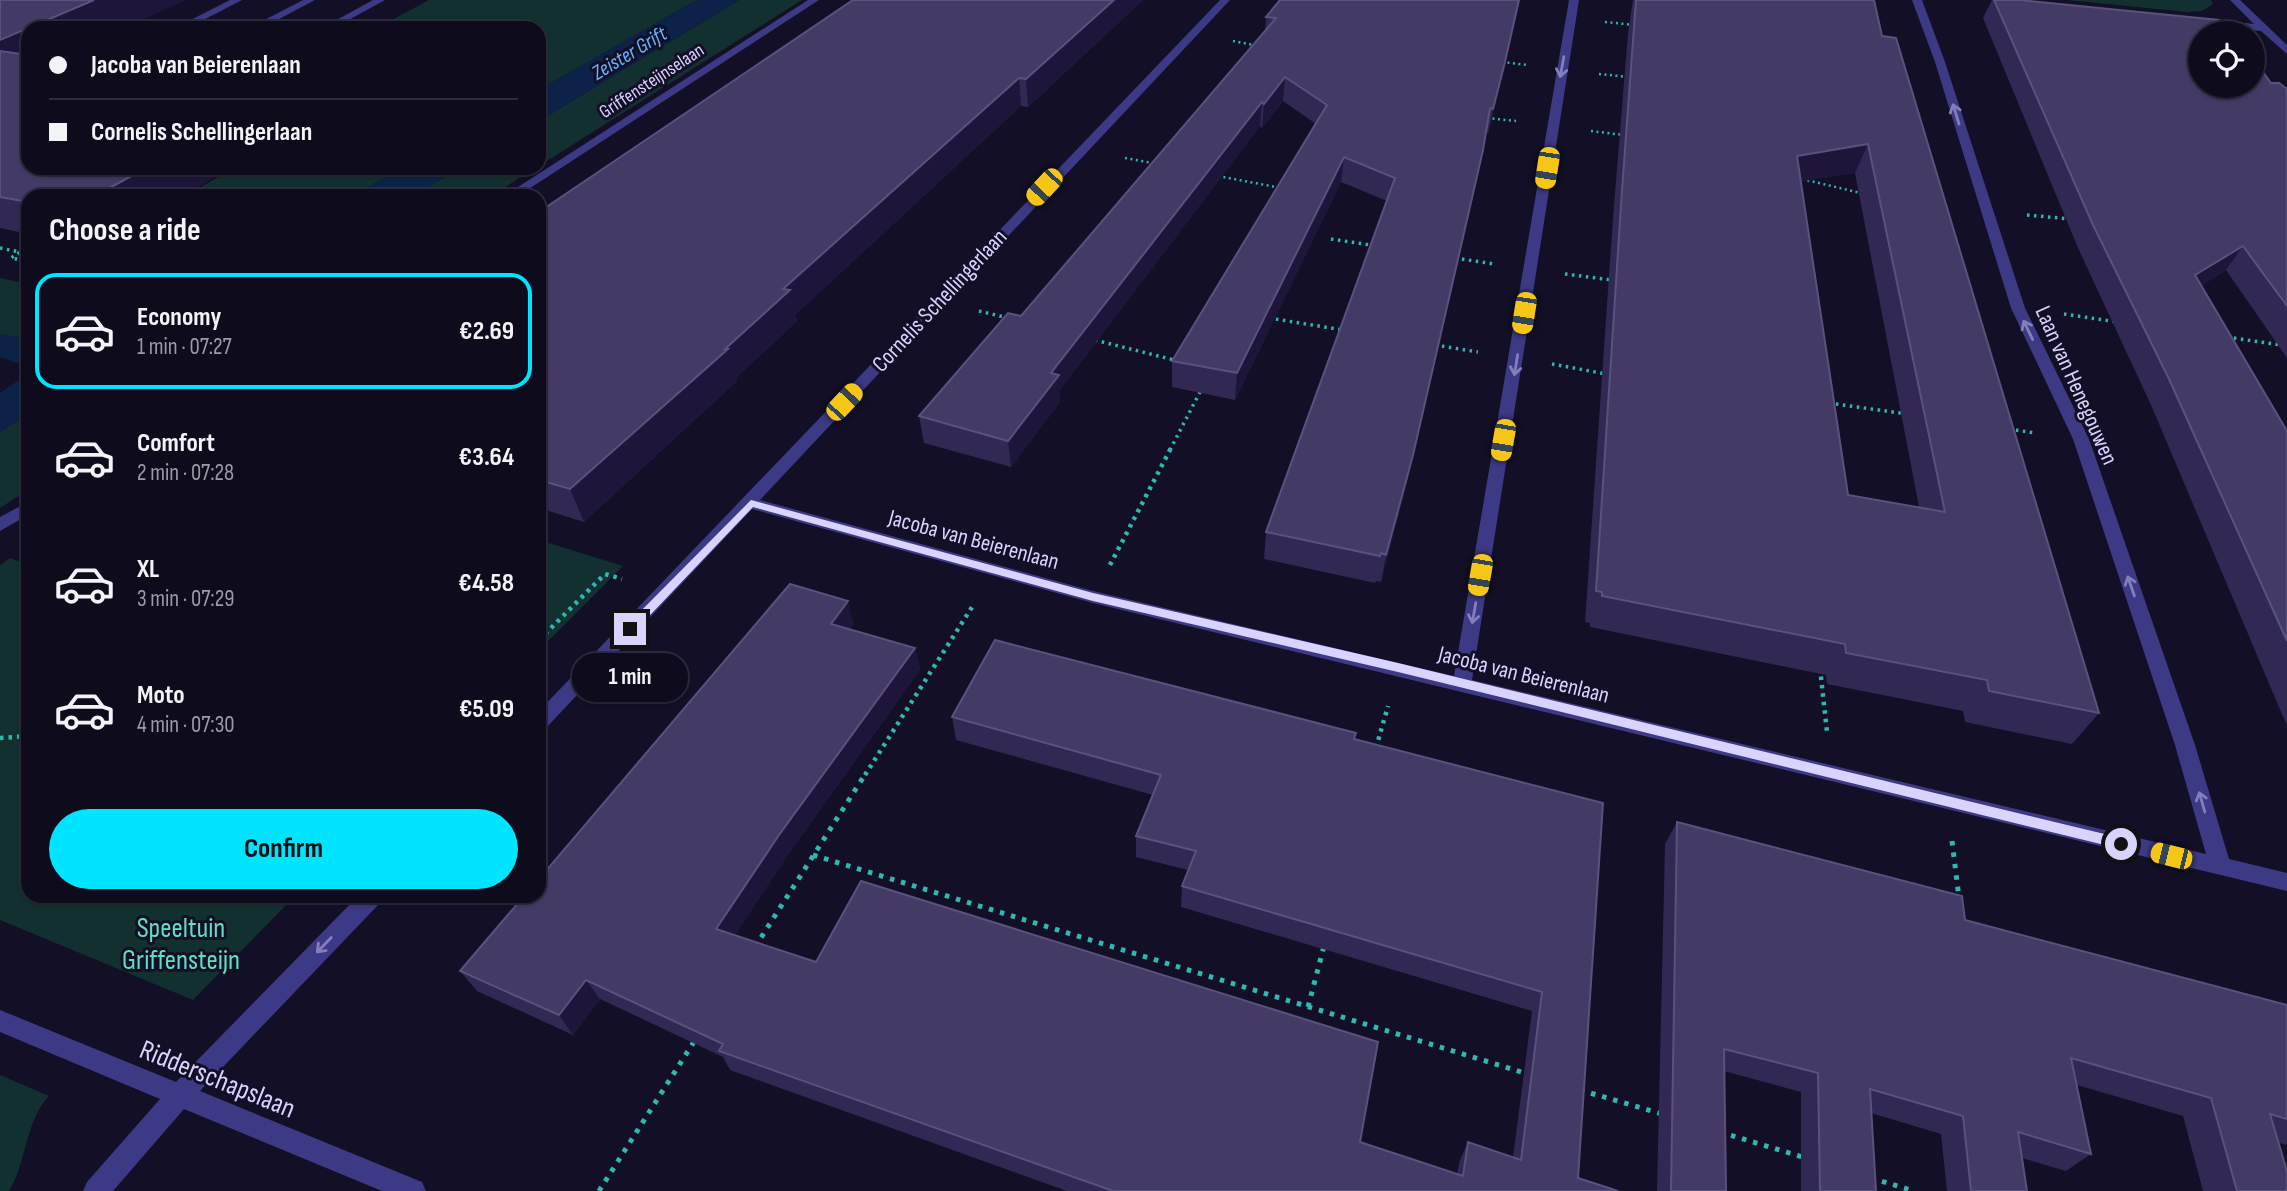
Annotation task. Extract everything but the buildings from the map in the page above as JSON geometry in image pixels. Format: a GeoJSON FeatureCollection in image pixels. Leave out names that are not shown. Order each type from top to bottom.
{"type":"FeatureCollection","features":[{"type":"Feature","properties":{"kind":"street"},"geometry":{"type":"LineString","coordinates":[[194,21],[237,0]]}},
{"type":"Feature","properties":{"kind":"street"},"geometry":{"type":"LineString","coordinates":[[268,21],[310,0]]}},
{"type":"Feature","properties":{"kind":"street"},"geometry":{"type":"LineString","coordinates":[[340,21],[380,0]]}},
{"type":"Feature","properties":{"kind":"street","name":"Griffensteijnselaan"},"geometry":{"type":"LineString","coordinates":[[546,173],[814,0]]}},
{"type":"Feature","properties":{"kind":"street","name":"Cornelis Schellingerlaan"},"geometry":{"type":"LineString","coordinates":[[546,716],[751,503],[1079,150],[1225,0]]}},
{"type":"Feature","properties":{"kind":"street"},"geometry":{"type":"LineString","coordinates":[[1462,684],[1574,0]]}},
{"type":"Feature","properties":{"kind":"street","name":"Laan van Henegouwen"},"geometry":{"type":"LineString","coordinates":[[1917,0],[1940,62],[2018,308],[2081,439],[2185,745],[2221,868]]}},
{"type":"Feature","properties":{"kind":"street"},"geometry":{"type":"LineString","coordinates":[[2235,0],[2256,21]]}},
{"type":"Feature","properties":{"kind":"street"},"geometry":{"type":"LineString","coordinates":[[2182,20],[2192,21]]}},
{"type":"Feature","properties":{"kind":"street"},"geometry":{"type":"LineString","coordinates":[[2265,30],[2287,51]]}},
{"type":"Feature","properties":{"kind":"street","name":"Griffensteijnselaan"},"geometry":{"type":"LineString","coordinates":[[521,189],[543,175]]}},
{"type":"Feature","properties":{"kind":"street","name":"Jacoba van Beierenlaan"},"geometry":{"type":"LineString","coordinates":[[751,503],[1093,597],[2287,883]]}},
{"type":"Feature","properties":{"kind":"street"},"geometry":{"type":"LineString","coordinates":[[0,525],[21,512]]}},
{"type":"Feature","properties":{"kind":"street"},"geometry":{"type":"LineString","coordinates":[[96,1191],[179,1096],[365,903]]}},
{"type":"Feature","properties":{"kind":"street","name":"Ridderschapslaan"},"geometry":{"type":"LineString","coordinates":[[0,1021],[413,1191]]}},
{"type":"Feature","properties":{"kind":"path"},"geometry":{"type":"LineString","coordinates":[[1572,19],[1639,26]]}},
{"type":"Feature","properties":{"kind":"path"},"geometry":{"type":"LineString","coordinates":[[1191,35],[1259,46]]}},
{"type":"Feature","properties":{"kind":"path"},"geometry":{"type":"LineString","coordinates":[[1497,62],[1640,78]]}},
{"type":"Feature","properties":{"kind":"path"},"geometry":{"type":"LineString","coordinates":[[1487,118],[1632,136]]}},
{"type":"Feature","properties":{"kind":"path"},"geometry":{"type":"LineString","coordinates":[[1079,150],[1159,164]]}},
{"type":"Feature","properties":{"kind":"path"},"geometry":{"type":"LineString","coordinates":[[1212,174],[1291,190]]}},
{"type":"Feature","properties":{"kind":"path"},"geometry":{"type":"LineString","coordinates":[[1792,178],[1868,195]]}},
{"type":"Feature","properties":{"kind":"path"},"geometry":{"type":"LineString","coordinates":[[1986,210],[2081,220]]}},
{"type":"Feature","properties":{"kind":"path"},"geometry":{"type":"LineString","coordinates":[[1331,239],[1384,247]]}},
{"type":"Feature","properties":{"kind":"path"},"geometry":{"type":"LineString","coordinates":[[0,248],[20,252],[11,258],[21,260]]}},
{"type":"Feature","properties":{"kind":"path"},"geometry":{"type":"LineString","coordinates":[[1451,257],[1614,281]]}},
{"type":"Feature","properties":{"kind":"path"},"geometry":{"type":"LineString","coordinates":[[937,301],[1016,320]]}},
{"type":"Feature","properties":{"kind":"path"},"geometry":{"type":"LineString","coordinates":[[2018,308],[2125,323]]}},
{"type":"Feature","properties":{"kind":"path"},"geometry":{"type":"LineString","coordinates":[[1268,318],[1351,332]]}},
{"type":"Feature","properties":{"kind":"path"},"geometry":{"type":"LineString","coordinates":[[2220,336],[2287,346]]}},
{"type":"Feature","properties":{"kind":"path"},"geometry":{"type":"LineString","coordinates":[[1094,340],[1186,363]]}},
{"type":"Feature","properties":{"kind":"path"},"geometry":{"type":"LineString","coordinates":[[1434,345],[1609,374]]}},
{"type":"Feature","properties":{"kind":"path"},"geometry":{"type":"LineString","coordinates":[[1093,597],[1206,382]]}},
{"type":"Feature","properties":{"kind":"path"},"geometry":{"type":"LineString","coordinates":[[1816,401],[1909,414]]}},
{"type":"Feature","properties":{"kind":"path"},"geometry":{"type":"LineString","coordinates":[[2001,428],[2081,439]]}},
{"type":"Feature","properties":{"kind":"path"},"geometry":{"type":"LineString","coordinates":[[754,948],[996,570]]}},
{"type":"Feature","properties":{"kind":"path"},"geometry":{"type":"LineString","coordinates":[[546,633],[605,574],[666,592]]}},
{"type":"Feature","properties":{"kind":"path"},"geometry":{"type":"LineString","coordinates":[[1820,667],[1832,775]]}},
{"type":"Feature","properties":{"kind":"path"},"geometry":{"type":"LineString","coordinates":[[1374,759],[1398,668]]}},
{"type":"Feature","properties":{"kind":"path"},"geometry":{"type":"LineString","coordinates":[[0,738],[21,736]]}},
{"type":"Feature","properties":{"kind":"path"},"geometry":{"type":"LineString","coordinates":[[1947,802],[1960,909]]}},
{"type":"Feature","properties":{"kind":"path"},"geometry":{"type":"LineString","coordinates":[[813,855],[1531,1075]]}},
{"type":"Feature","properties":{"kind":"path"},"geometry":{"type":"LineString","coordinates":[[1308,1007],[1325,942]]}},
{"type":"Feature","properties":{"kind":"path"},"geometry":{"type":"LineString","coordinates":[[599,1191],[702,1029]]}},
{"type":"Feature","properties":{"kind":"path"},"geometry":{"type":"LineString","coordinates":[[1571,1087],[1676,1119]]}},
{"type":"Feature","properties":{"kind":"path"},"geometry":{"type":"LineString","coordinates":[[1716,1131],[1808,1159]]}},
{"type":"Feature","properties":{"kind":"path"},"geometry":{"type":"LineString","coordinates":[[1861,1175],[1914,1191]]}},
{"type":"Feature","properties":{"kind":"green space"},"geometry":{"type":"Polygon","coordinates":[[[429,0],[697,0],[546,86],[546,21],[390,21],[429,0]]]}},
{"type":"Feature","properties":{"kind":"green space"},"geometry":{"type":"Polygon","coordinates":[[[739,0],[802,0],[546,162],[546,117],[739,0]]]}},
{"type":"Feature","properties":{"kind":"green space"},"geometry":{"type":"Polygon","coordinates":[[[2067,0],[2211,0],[2213,4],[2202,11],[2187,12],[2067,0]]]}},
{"type":"Feature","properties":{"kind":"green space"},"geometry":{"type":"Polygon","coordinates":[[[221,175],[390,175],[364,189],[198,189],[221,175]]]}},
{"type":"Feature","properties":{"kind":"green space"},"geometry":{"type":"Polygon","coordinates":[[[448,175],[524,175],[502,189],[424,189],[448,175]]]}},
{"type":"Feature","properties":{"kind":"green space"},"geometry":{"type":"Polygon","coordinates":[[[0,278],[21,282],[21,338],[0,334],[0,278]]]}},
{"type":"Feature","properties":{"kind":"green space"},"geometry":{"type":"Polygon","coordinates":[[[21,418],[21,494],[0,508],[0,432],[21,418]]]}},
{"type":"Feature","properties":{"kind":"green space"},"geometry":{"type":"Polygon","coordinates":[[[546,542],[623,566],[546,643],[546,542]]]}},
{"type":"Feature","properties":{"kind":"green space","name":"Speeltuin Griffensteijn"},"geometry":{"type":"Polygon","coordinates":[[[10,558],[21,562],[21,903],[288,903],[193,1000],[0,920],[0,565],[10,558]]]}},
{"type":"Feature","properties":{"kind":"green space"},"geometry":{"type":"Polygon","coordinates":[[[0,1075],[49,1096],[35,1117],[9,1191],[0,1191],[0,1075]]]}},
{"type":"Feature","properties":{"kind":"water","name":"Zeister Grift"},"geometry":{"type":"Polygon","coordinates":[[[697,0],[739,0],[546,117],[546,86],[697,0]]]}},
{"type":"Feature","properties":{"kind":"water"},"geometry":{"type":"Polygon","coordinates":[[[390,175],[448,175],[424,189],[364,189],[390,175]]]}},
{"type":"Feature","properties":{"kind":"water"},"geometry":{"type":"Polygon","coordinates":[[[0,334],[21,338],[21,364],[0,357],[0,334]]]}},
{"type":"Feature","properties":{"kind":"water"},"geometry":{"type":"Polygon","coordinates":[[[21,379],[21,418],[0,432],[0,393],[21,379]]]}},
{"type":"Feature","properties":{"kind":"route"},"geometry":{"type":"LineString","coordinates":[[630,629],[751,503],[1093,597],[1398,668],[2121,844]]}}]}
